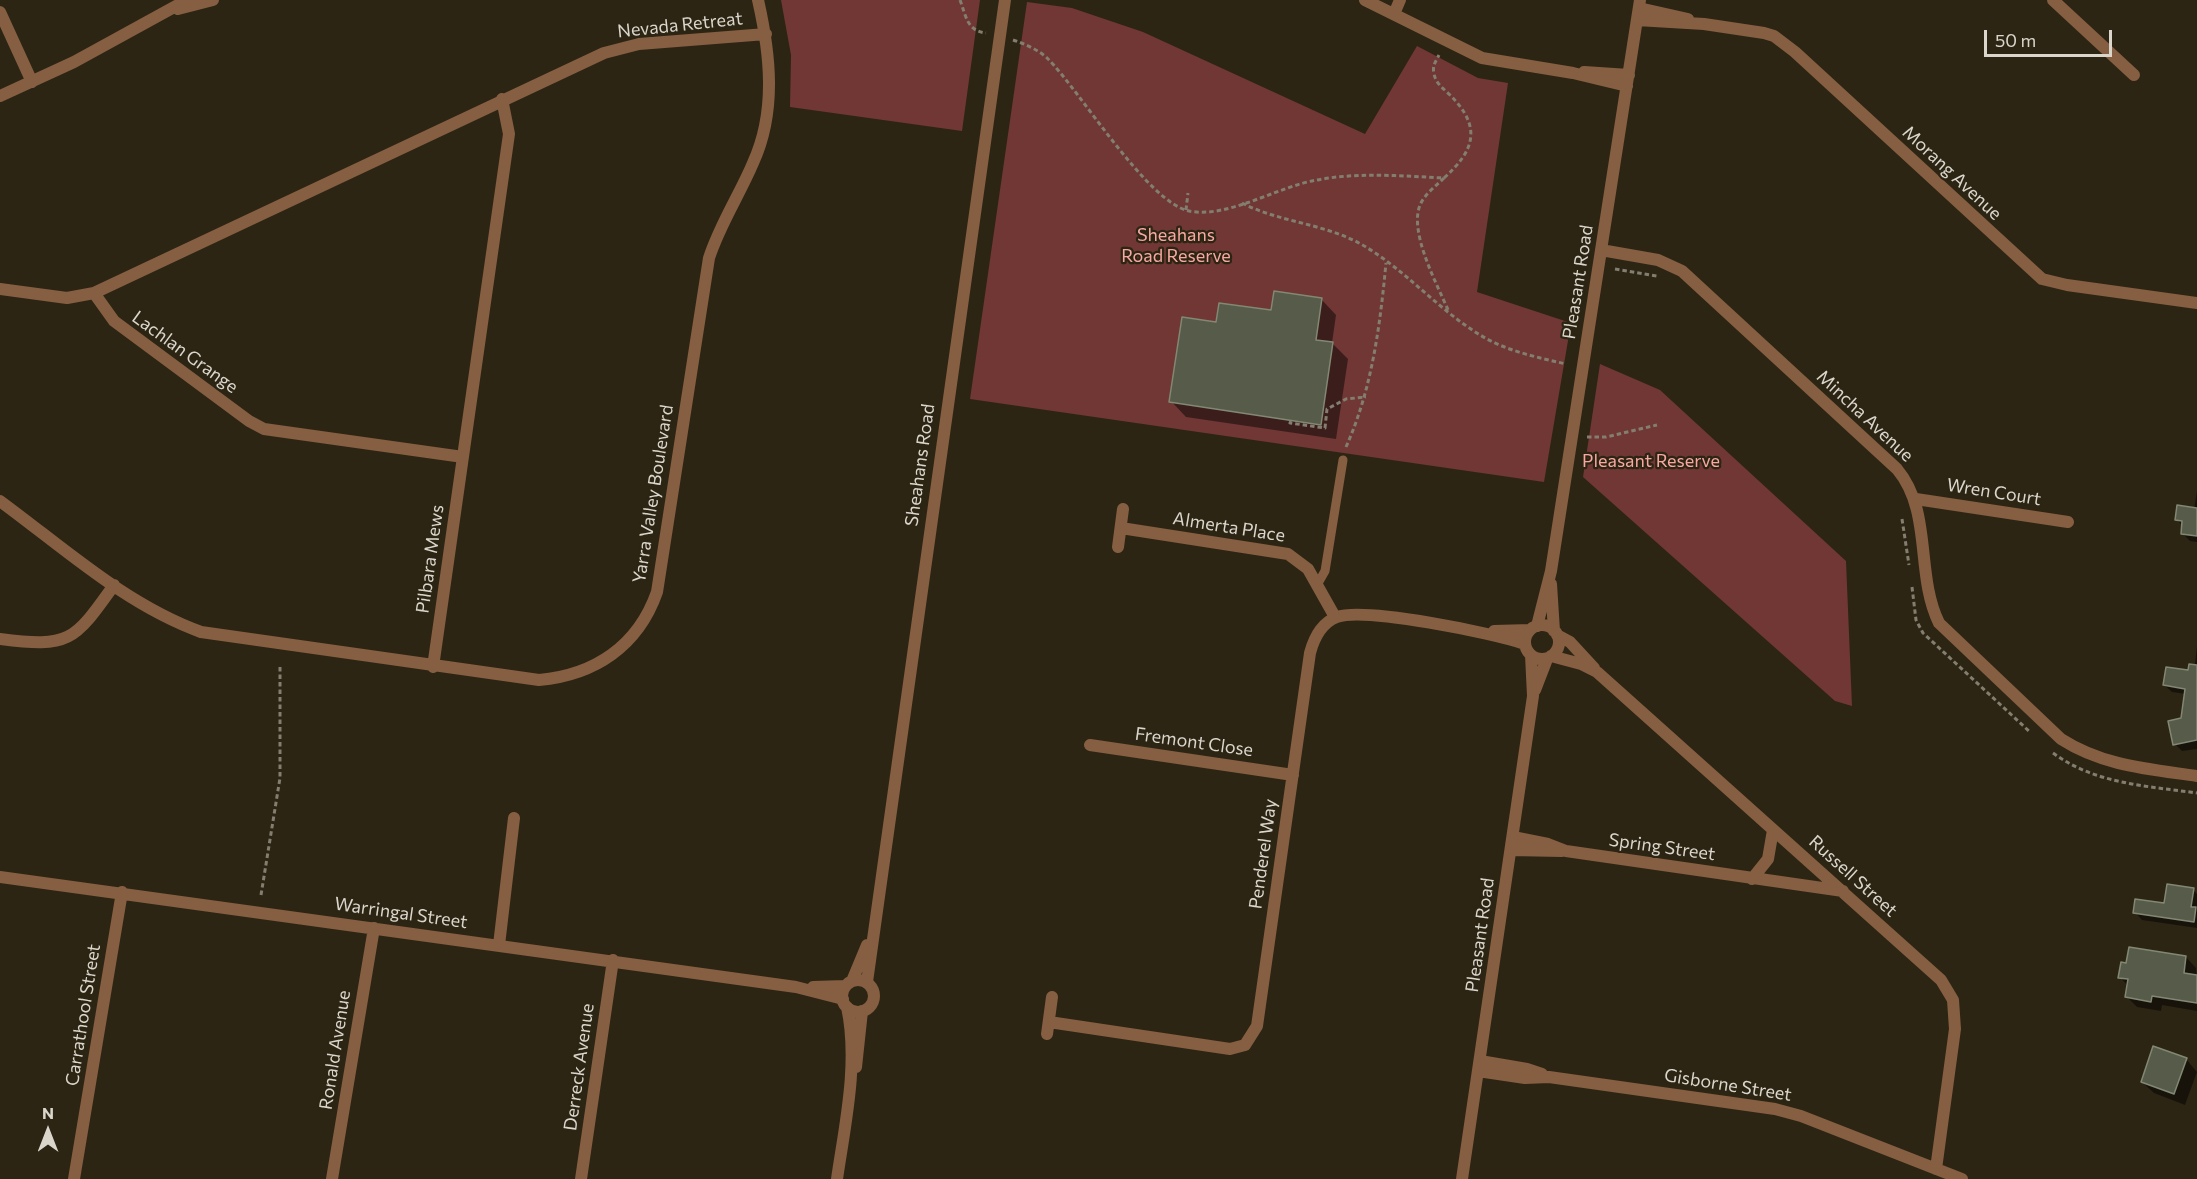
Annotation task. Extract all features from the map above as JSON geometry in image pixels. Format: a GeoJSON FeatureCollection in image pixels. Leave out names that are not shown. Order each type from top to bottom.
{"type":"FeatureCollection","features":[{"type":"Feature","properties":{"kind":"street"},"geometry":{"type":"LineString","coordinates":[[0,96],[171,11],[187,0]]}},
{"type":"Feature","properties":{"kind":"street"},"geometry":{"type":"LineString","coordinates":[[171,11],[213,0]]}},
{"type":"Feature","properties":{"kind":"street","name":"Yarra Valley Boulevard"},"geometry":{"type":"LineString","coordinates":[[0,501],[156,614],[201,632],[433,667],[539,680],[577,674],[605,660],[629,641],[651,608],[661,575],[708,258],[719,229],[755,160],[766,118],[769,77],[766,34],[758,0]]}},
{"type":"Feature","properties":{"kind":"street","name":"Sheahans Road"},"geometry":{"type":"LineString","coordinates":[[867,982],[1005,0]]}},
{"type":"Feature","properties":{"kind":"street"},"geometry":{"type":"LineString","coordinates":[[1365,0],[1482,58],[1628,80]]}},
{"type":"Feature","properties":{"kind":"street"},"geometry":{"type":"LineString","coordinates":[[1394,15],[1400,0]]}},
{"type":"Feature","properties":{"kind":"street"},"geometry":{"type":"LineString","coordinates":[[2052,0],[2134,75]]}},
{"type":"Feature","properties":{"kind":"street","name":"Morang Avenue"},"geometry":{"type":"LineString","coordinates":[[1639,9],[1704,24],[1764,33],[1785,43],[2042,279],[2067,285],[2197,303]]}},
{"type":"Feature","properties":{"kind":"street","name":"Pleasant Road"},"geometry":{"type":"LineString","coordinates":[[1534,628],[1551,570],[1639,9]]}},
{"type":"Feature","properties":{"kind":"street"},"geometry":{"type":"LineString","coordinates":[[0,12],[32,82]]}},
{"type":"Feature","properties":{"kind":"street","name":"Nevada Retreat"},"geometry":{"type":"LineString","coordinates":[[94,293],[585,60],[622,47],[657,42],[766,34]]}},
{"type":"Feature","properties":{"kind":"street","name":"Pilbara Mews"},"geometry":{"type":"LineString","coordinates":[[433,667],[509,134],[502,99]]}},
{"type":"Feature","properties":{"kind":"street","name":"Mincha Avenue"},"geometry":{"type":"LineString","coordinates":[[1601,250],[1669,264],[1693,279],[1897,469],[1916,498],[1930,601],[1939,623],[1949,635],[2061,739],[2079,750],[2113,763],[2197,776]]}},
{"type":"Feature","properties":{"kind":"street"},"geometry":{"type":"LineString","coordinates":[[0,289],[67,298],[94,293]]}},
{"type":"Feature","properties":{"kind":"street","name":"Lachlan Grange"},"geometry":{"type":"LineString","coordinates":[[94,293],[114,321],[249,421],[264,429],[463,457]]}},
{"type":"Feature","properties":{"kind":"street","name":"Wren Court"},"geometry":{"type":"LineString","coordinates":[[1916,498],[2068,522]]}},
{"type":"Feature","properties":{"kind":"street"},"geometry":{"type":"LineString","coordinates":[[1118,547],[1124,509]]}},
{"type":"Feature","properties":{"kind":"street","name":"Almerta Place"},"geometry":{"type":"LineString","coordinates":[[1121,528],[1288,554],[1303,563],[1335,617]]}},
{"type":"Feature","properties":{"kind":"street","name":"Pleasant Road"},"geometry":{"type":"LineString","coordinates":[[1551,570],[1555,633]]}},
{"type":"Feature","properties":{"kind":"street"},"geometry":{"type":"LineString","coordinates":[[0,639],[37,644],[66,639],[85,625],[114,585]]}},
{"type":"Feature","properties":{"kind":"street"},"geometry":{"type":"LineString","coordinates":[[1335,617],[1358,614],[1475,630],[1546,626],[1555,633],[1558,649],[1549,658],[1475,630]]}},
{"type":"Feature","properties":{"kind":"street","name":"Penderel Way"},"geometry":{"type":"LineString","coordinates":[[1052,997],[1048,1028],[1230,1049],[1245,1045],[1257,1026],[1313,642],[1323,626],[1335,617]]}},
{"type":"Feature","properties":{"kind":"street"},"geometry":{"type":"LineString","coordinates":[[1528,649],[1534,628]]}},
{"type":"Feature","properties":{"kind":"street","name":"Russell Street"},"geometry":{"type":"LineString","coordinates":[[1555,633],[1570,642],[1597,672],[1933,971],[1953,1000],[1955,1029],[1935,1169]]}},
{"type":"Feature","properties":{"kind":"street","name":"Pleasant Road"},"geometry":{"type":"LineString","coordinates":[[1462,1179],[1533,696],[1528,649]]}},
{"type":"Feature","properties":{"kind":"street","name":"Pleasant Road"},"geometry":{"type":"LineString","coordinates":[[1533,696],[1549,658]]}},
{"type":"Feature","properties":{"kind":"street","name":"Russell Street"},"geometry":{"type":"LineString","coordinates":[[1549,658],[1581,664],[1597,672]]}},
{"type":"Feature","properties":{"kind":"street","name":"Fremont Close"},"geometry":{"type":"LineString","coordinates":[[1090,745],[1293,775]]}},
{"type":"Feature","properties":{"kind":"street"},"geometry":{"type":"LineString","coordinates":[[499,945],[514,818]]}},
{"type":"Feature","properties":{"kind":"street"},"geometry":{"type":"LineString","coordinates":[[1752,879],[1768,859],[1773,830]]}},
{"type":"Feature","properties":{"kind":"street","name":"Spring Street"},"geometry":{"type":"LineString","coordinates":[[1512,843],[1548,844],[1566,851],[1844,892]]}},
{"type":"Feature","properties":{"kind":"street","name":"Warringal Street"},"geometry":{"type":"LineString","coordinates":[[0,876],[796,987],[845,1003]]}},
{"type":"Feature","properties":{"kind":"street","name":"Carrathool Street"},"geometry":{"type":"LineString","coordinates":[[74,1179],[122,892]]}},
{"type":"Feature","properties":{"kind":"street","name":"Ronald Avenue"},"geometry":{"type":"LineString","coordinates":[[332,1179],[374,928]]}},
{"type":"Feature","properties":{"kind":"street","name":"Sheahans Road"},"geometry":{"type":"LineString","coordinates":[[848,984],[872,935]]}},
{"type":"Feature","properties":{"kind":"street","name":"Derreck Avenue"},"geometry":{"type":"LineString","coordinates":[[581,1179],[613,960]]}},
{"type":"Feature","properties":{"kind":"street"},"geometry":{"type":"LineString","coordinates":[[850,1086],[850,1020],[845,1003],[848,984],[867,982],[874,996],[871,1006],[862,1011]]}},
{"type":"Feature","properties":{"kind":"street","name":"Warringal Street"},"geometry":{"type":"LineString","coordinates":[[796,987],[848,984]]}},
{"type":"Feature","properties":{"kind":"street"},"geometry":{"type":"LineString","coordinates":[[845,1003],[862,1011]]}},
{"type":"Feature","properties":{"kind":"street"},"geometry":{"type":"LineString","coordinates":[[837,1179],[850,1086],[859,1050],[862,1011]]}},
{"type":"Feature","properties":{"kind":"street","name":"Gisborne Street"},"geometry":{"type":"LineString","coordinates":[[1479,1066],[1527,1069],[1549,1077],[1790,1112],[1962,1179]]}},
{"type":"Feature","properties":{"kind":"lane"},"geometry":{"type":"LineString","coordinates":[[1317,585],[1325,570],[1343,460]]}},
{"type":"Feature","properties":{"kind":"path"},"geometry":{"type":"LineString","coordinates":[[960,0],[972,29],[1000,34],[1048,58],[1078,98],[1154,186],[1170,201],[1186,210],[1208,212],[1295,185],[1340,177],[1444,178]]}},
{"type":"Feature","properties":{"kind":"path"},"geometry":{"type":"LineString","coordinates":[[1439,55],[1433,71],[1437,82],[1463,108],[1471,130],[1471,139],[1462,162],[1421,203],[1418,219],[1421,241],[1449,313]]}},
{"type":"Feature","properties":{"kind":"path"},"geometry":{"type":"LineString","coordinates":[[1186,210],[1188,193]]}},
{"type":"Feature","properties":{"kind":"path"},"geometry":{"type":"LineString","coordinates":[[1242,203],[1258,211],[1341,234],[1371,250],[1449,313],[1487,339],[1529,355],[1566,364]]}},
{"type":"Feature","properties":{"kind":"path"},"geometry":{"type":"LineString","coordinates":[[1343,460],[1366,397],[1382,307],[1386,263]]}},
{"type":"Feature","properties":{"kind":"path"},"geometry":{"type":"LineString","coordinates":[[1615,269],[1666,278]]}},
{"type":"Feature","properties":{"kind":"path"},"geometry":{"type":"LineString","coordinates":[[1291,421],[1290,423],[1325,428],[1327,409],[1346,399],[1366,397]]}},
{"type":"Feature","properties":{"kind":"path"},"geometry":{"type":"LineString","coordinates":[[1587,437],[1606,437],[1657,425]]}},
{"type":"Feature","properties":{"kind":"path"},"geometry":{"type":"LineString","coordinates":[[1902,516],[1910,574]]}},
{"type":"Feature","properties":{"kind":"path"},"geometry":{"type":"LineString","coordinates":[[1911,586],[1916,620],[1923,633],[2031,733]]}},
{"type":"Feature","properties":{"kind":"path"},"geometry":{"type":"LineString","coordinates":[[261,895],[280,777],[280,667]]}},
{"type":"Feature","properties":{"kind":"path"},"geometry":{"type":"LineString","coordinates":[[2047,747],[2068,763],[2104,778],[2197,793]]}},
{"type":"Feature","properties":{"kind":"green space"},"geometry":{"type":"Polygon","coordinates":[[[781,0],[980,0],[962,131],[790,107],[791,55],[781,0]]]}},
{"type":"Feature","properties":{"kind":"green space","name":"Sheahans Road Reserve"},"geometry":{"type":"Polygon","coordinates":[[[1027,2],[1072,8],[1143,32],[1365,134],[1417,46],[1478,78],[1508,83],[1477,292],[1571,323],[1544,482],[970,399],[1027,2]]]}},
{"type":"Feature","properties":{"kind":"green space","name":"Pleasant Reserve"},"geometry":{"type":"Polygon","coordinates":[[[1600,364],[1660,390],[1846,561],[1852,706],[1835,701],[1583,477],[1600,364]]]}},
{"type":"Feature","properties":{"kind":"building"},"geometry":{"type":"Polygon","coordinates":[[[1274,291],[1322,298],[1316,340],[1333,342],[1321,425],[1169,402],[1182,317],[1216,322],[1219,303],[1271,310],[1274,291]]]}},
{"type":"Feature","properties":{"kind":"building"},"geometry":{"type":"Polygon","coordinates":[[[2177,505],[2197,508],[2197,536],[2181,534],[2182,521],[2175,520],[2177,505]]]}},
{"type":"Feature","properties":{"kind":"building"},"geometry":{"type":"Polygon","coordinates":[[[2189,664],[2197,665],[2197,740],[2173,745],[2168,721],[2181,718],[2185,689],[2163,685],[2166,667],[2188,670],[2189,664]]]}},
{"type":"Feature","properties":{"kind":"building"},"geometry":{"type":"Polygon","coordinates":[[[2167,884],[2194,888],[2191,907],[2196,907],[2194,922],[2133,913],[2135,899],[2164,903],[2167,884]]]}},
{"type":"Feature","properties":{"kind":"building"},"geometry":{"type":"Polygon","coordinates":[[[2129,947],[2186,956],[2184,973],[2197,975],[2197,1003],[2152,996],[2151,1002],[2125,997],[2128,979],[2118,978],[2121,962],[2126,963],[2129,947]]]}},
{"type":"Feature","properties":{"kind":"building"},"geometry":{"type":"Polygon","coordinates":[[[2153,1046],[2187,1058],[2174,1094],[2141,1082],[2153,1046]]]}}]}
